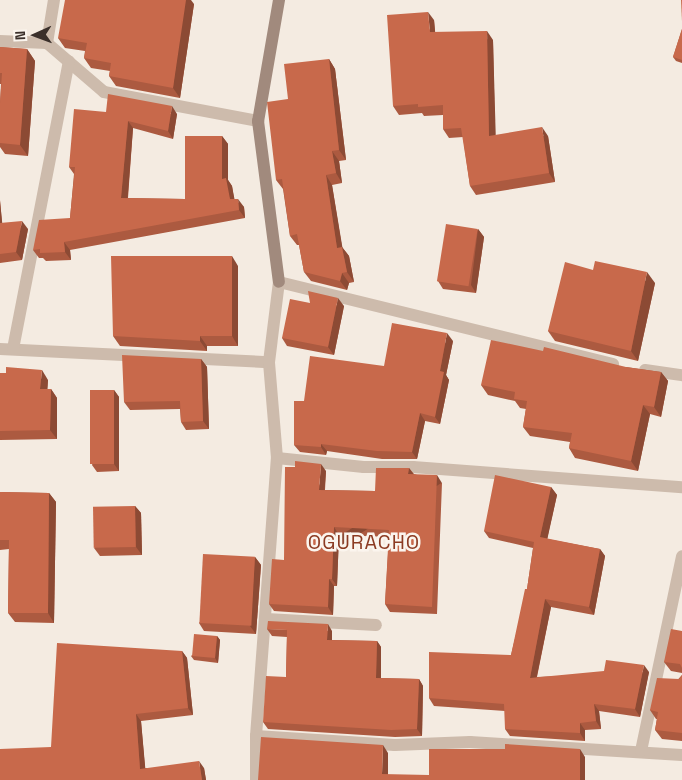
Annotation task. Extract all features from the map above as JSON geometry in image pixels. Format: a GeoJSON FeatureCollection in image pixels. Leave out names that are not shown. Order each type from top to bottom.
{"type":"FeatureCollection","features":[{"type":"Feature","properties":{"kind":"street"},"geometry":{"type":"LineString","coordinates":[[47,43],[54,0]]}},
{"type":"Feature","properties":{"kind":"street"},"geometry":{"type":"LineString","coordinates":[[256,780],[256,736],[277,458],[269,362],[279,282],[258,121],[278,0]]}},
{"type":"Feature","properties":{"kind":"street"},"geometry":{"type":"LineString","coordinates":[[0,41],[47,43],[104,92],[258,121]]}},
{"type":"Feature","properties":{"kind":"street"},"geometry":{"type":"LineString","coordinates":[[13,348],[69,61]]}},
{"type":"Feature","properties":{"kind":"street"},"geometry":{"type":"LineString","coordinates":[[279,282],[631,368],[682,375]]}},
{"type":"Feature","properties":{"kind":"street"},"geometry":{"type":"LineString","coordinates":[[0,349],[13,348],[269,362]]}},
{"type":"Feature","properties":{"kind":"street"},"geometry":{"type":"LineString","coordinates":[[277,458],[364,467],[413,467],[682,487]]}},
{"type":"Feature","properties":{"kind":"street"},"geometry":{"type":"LineString","coordinates":[[641,751],[682,556]]}},
{"type":"Feature","properties":{"kind":"street"},"geometry":{"type":"LineString","coordinates":[[266,619],[376,625]]}},
{"type":"Feature","properties":{"kind":"street"},"geometry":{"type":"LineString","coordinates":[[656,678],[673,680]]}},
{"type":"Feature","properties":{"kind":"street"},"geometry":{"type":"LineString","coordinates":[[256,736],[395,745],[470,742],[682,755]]}},
{"type":"Feature","properties":{"kind":"building"},"geometry":{"type":"Polygon","coordinates":[[[65,0],[186,0],[173,88],[109,76],[111,63],[84,58],[87,43],[58,38],[65,0]]]}},
{"type":"Feature","properties":{"kind":"building"},"geometry":{"type":"Polygon","coordinates":[[[428,12],[430,32],[487,31],[489,136],[542,127],[549,173],[470,186],[461,128],[443,129],[443,105],[393,106],[387,15],[428,12]]]}},
{"type":"Feature","properties":{"kind":"building"},"geometry":{"type":"Polygon","coordinates":[[[682,29],[682,60],[673,57],[682,29]]]}},
{"type":"Feature","properties":{"kind":"building"},"geometry":{"type":"Polygon","coordinates":[[[0,47],[27,49],[20,145],[0,143],[2,73],[0,73],[0,47]]]}},
{"type":"Feature","properties":{"kind":"building"},"geometry":{"type":"Polygon","coordinates":[[[329,59],[339,150],[332,151],[336,173],[326,175],[337,248],[342,247],[347,272],[342,273],[340,281],[304,272],[297,234],[290,236],[282,179],[276,180],[267,102],[288,99],[284,64],[329,59]]]}},
{"type":"Feature","properties":{"kind":"building"},"geometry":{"type":"Polygon","coordinates":[[[108,94],[172,106],[168,131],[128,121],[121,198],[185,199],[185,136],[222,136],[222,179],[226,178],[230,199],[238,199],[239,210],[64,242],[65,252],[40,253],[40,249],[33,250],[39,220],[70,218],[75,167],[69,167],[74,109],[106,112],[108,94]]]}},
{"type":"Feature","properties":{"kind":"building"},"geometry":{"type":"Polygon","coordinates":[[[22,221],[16,252],[0,254],[0,223],[22,221]]]}},
{"type":"Feature","properties":{"kind":"building"},"geometry":{"type":"Polygon","coordinates":[[[446,224],[478,229],[469,286],[437,281],[446,224]]]}},
{"type":"Feature","properties":{"kind":"building"},"geometry":{"type":"Polygon","coordinates":[[[111,256],[232,256],[232,336],[200,336],[200,341],[113,336],[111,256]]]}},
{"type":"Feature","properties":{"kind":"building"},"geometry":{"type":"Polygon","coordinates":[[[595,261],[647,272],[631,351],[548,331],[565,262],[593,270],[595,261]]]}},
{"type":"Feature","properties":{"kind":"building"},"geometry":{"type":"Polygon","coordinates":[[[308,291],[338,298],[328,347],[282,338],[290,299],[310,303],[308,291]]]}},
{"type":"Feature","properties":{"kind":"building"},"geometry":{"type":"Polygon","coordinates":[[[392,323],[447,333],[440,371],[444,372],[435,417],[420,413],[412,452],[377,451],[321,444],[321,447],[294,445],[294,401],[304,401],[310,356],[384,366],[392,323]]]}},
{"type":"Feature","properties":{"kind":"building"},"geometry":{"type":"Polygon","coordinates":[[[491,340],[543,351],[544,347],[626,367],[661,372],[654,407],[643,405],[631,461],[569,448],[572,433],[523,427],[527,401],[514,399],[515,392],[481,385],[491,340]]]}},
{"type":"Feature","properties":{"kind":"building"},"geometry":{"type":"Polygon","coordinates":[[[122,355],[201,359],[203,421],[181,422],[180,401],[124,402],[122,355]]]}},
{"type":"Feature","properties":{"kind":"building"},"geometry":{"type":"Polygon","coordinates":[[[6,367],[42,370],[40,389],[51,389],[50,430],[0,431],[0,373],[6,373],[6,367]]]}},
{"type":"Feature","properties":{"kind":"building"},"geometry":{"type":"Polygon","coordinates":[[[90,390],[114,390],[114,464],[90,464],[90,390]]]}},
{"type":"Feature","properties":{"kind":"building"},"geometry":{"type":"Polygon","coordinates":[[[295,461],[321,464],[319,490],[375,491],[376,468],[409,468],[408,474],[437,475],[432,607],[385,604],[389,530],[334,527],[332,579],[329,579],[328,607],[269,604],[272,559],[284,560],[285,467],[295,467],[295,461]]]}},
{"type":"Feature","properties":{"kind":"building"},"geometry":{"type":"Polygon","coordinates":[[[495,475],[551,487],[540,537],[600,549],[589,607],[545,599],[530,678],[604,671],[606,660],[644,665],[635,709],[594,704],[596,721],[580,723],[580,733],[505,729],[504,704],[429,698],[429,652],[511,655],[525,589],[527,589],[534,542],[484,531],[495,475]]]}},
{"type":"Feature","properties":{"kind":"building"},"geometry":{"type":"Polygon","coordinates":[[[0,492],[49,493],[48,613],[8,613],[9,540],[0,540],[0,492]]]}},
{"type":"Feature","properties":{"kind":"building"},"geometry":{"type":"Polygon","coordinates":[[[135,506],[136,547],[94,548],[93,507],[135,506]]]}},
{"type":"Feature","properties":{"kind":"building"},"geometry":{"type":"Polygon","coordinates":[[[203,554],[255,557],[251,626],[199,623],[203,554]]]}},
{"type":"Feature","properties":{"kind":"building"},"geometry":{"type":"Polygon","coordinates":[[[268,621],[328,624],[327,640],[377,641],[376,678],[419,679],[417,729],[391,730],[263,722],[266,676],[286,677],[287,630],[267,629],[268,621]]]}},
{"type":"Feature","properties":{"kind":"building"},"geometry":{"type":"Polygon","coordinates":[[[671,629],[682,631],[682,668],[680,664],[664,662],[671,629]]]}},
{"type":"Feature","properties":{"kind":"building"},"geometry":{"type":"Polygon","coordinates":[[[194,634],[217,636],[215,658],[192,656],[194,634]]]}},
{"type":"Feature","properties":{"kind":"building"},"geometry":{"type":"Polygon","coordinates":[[[57,643],[182,651],[188,708],[136,714],[140,769],[199,761],[202,780],[0,780],[0,749],[51,747],[57,643]]]}},
{"type":"Feature","properties":{"kind":"building"},"geometry":{"type":"Polygon","coordinates":[[[682,675],[682,733],[655,730],[658,712],[650,710],[657,678],[679,679],[682,675]]]}},
{"type":"Feature","properties":{"kind":"building"},"geometry":{"type":"Polygon","coordinates":[[[261,737],[383,745],[382,774],[429,775],[429,749],[505,749],[505,744],[580,749],[580,780],[258,780],[261,737]]]}},
{"type":"Feature","properties":{"kind":"district","name":"OGURACHO"},"geometry":{"type":"Point","coordinates":[364,542]}}]}
